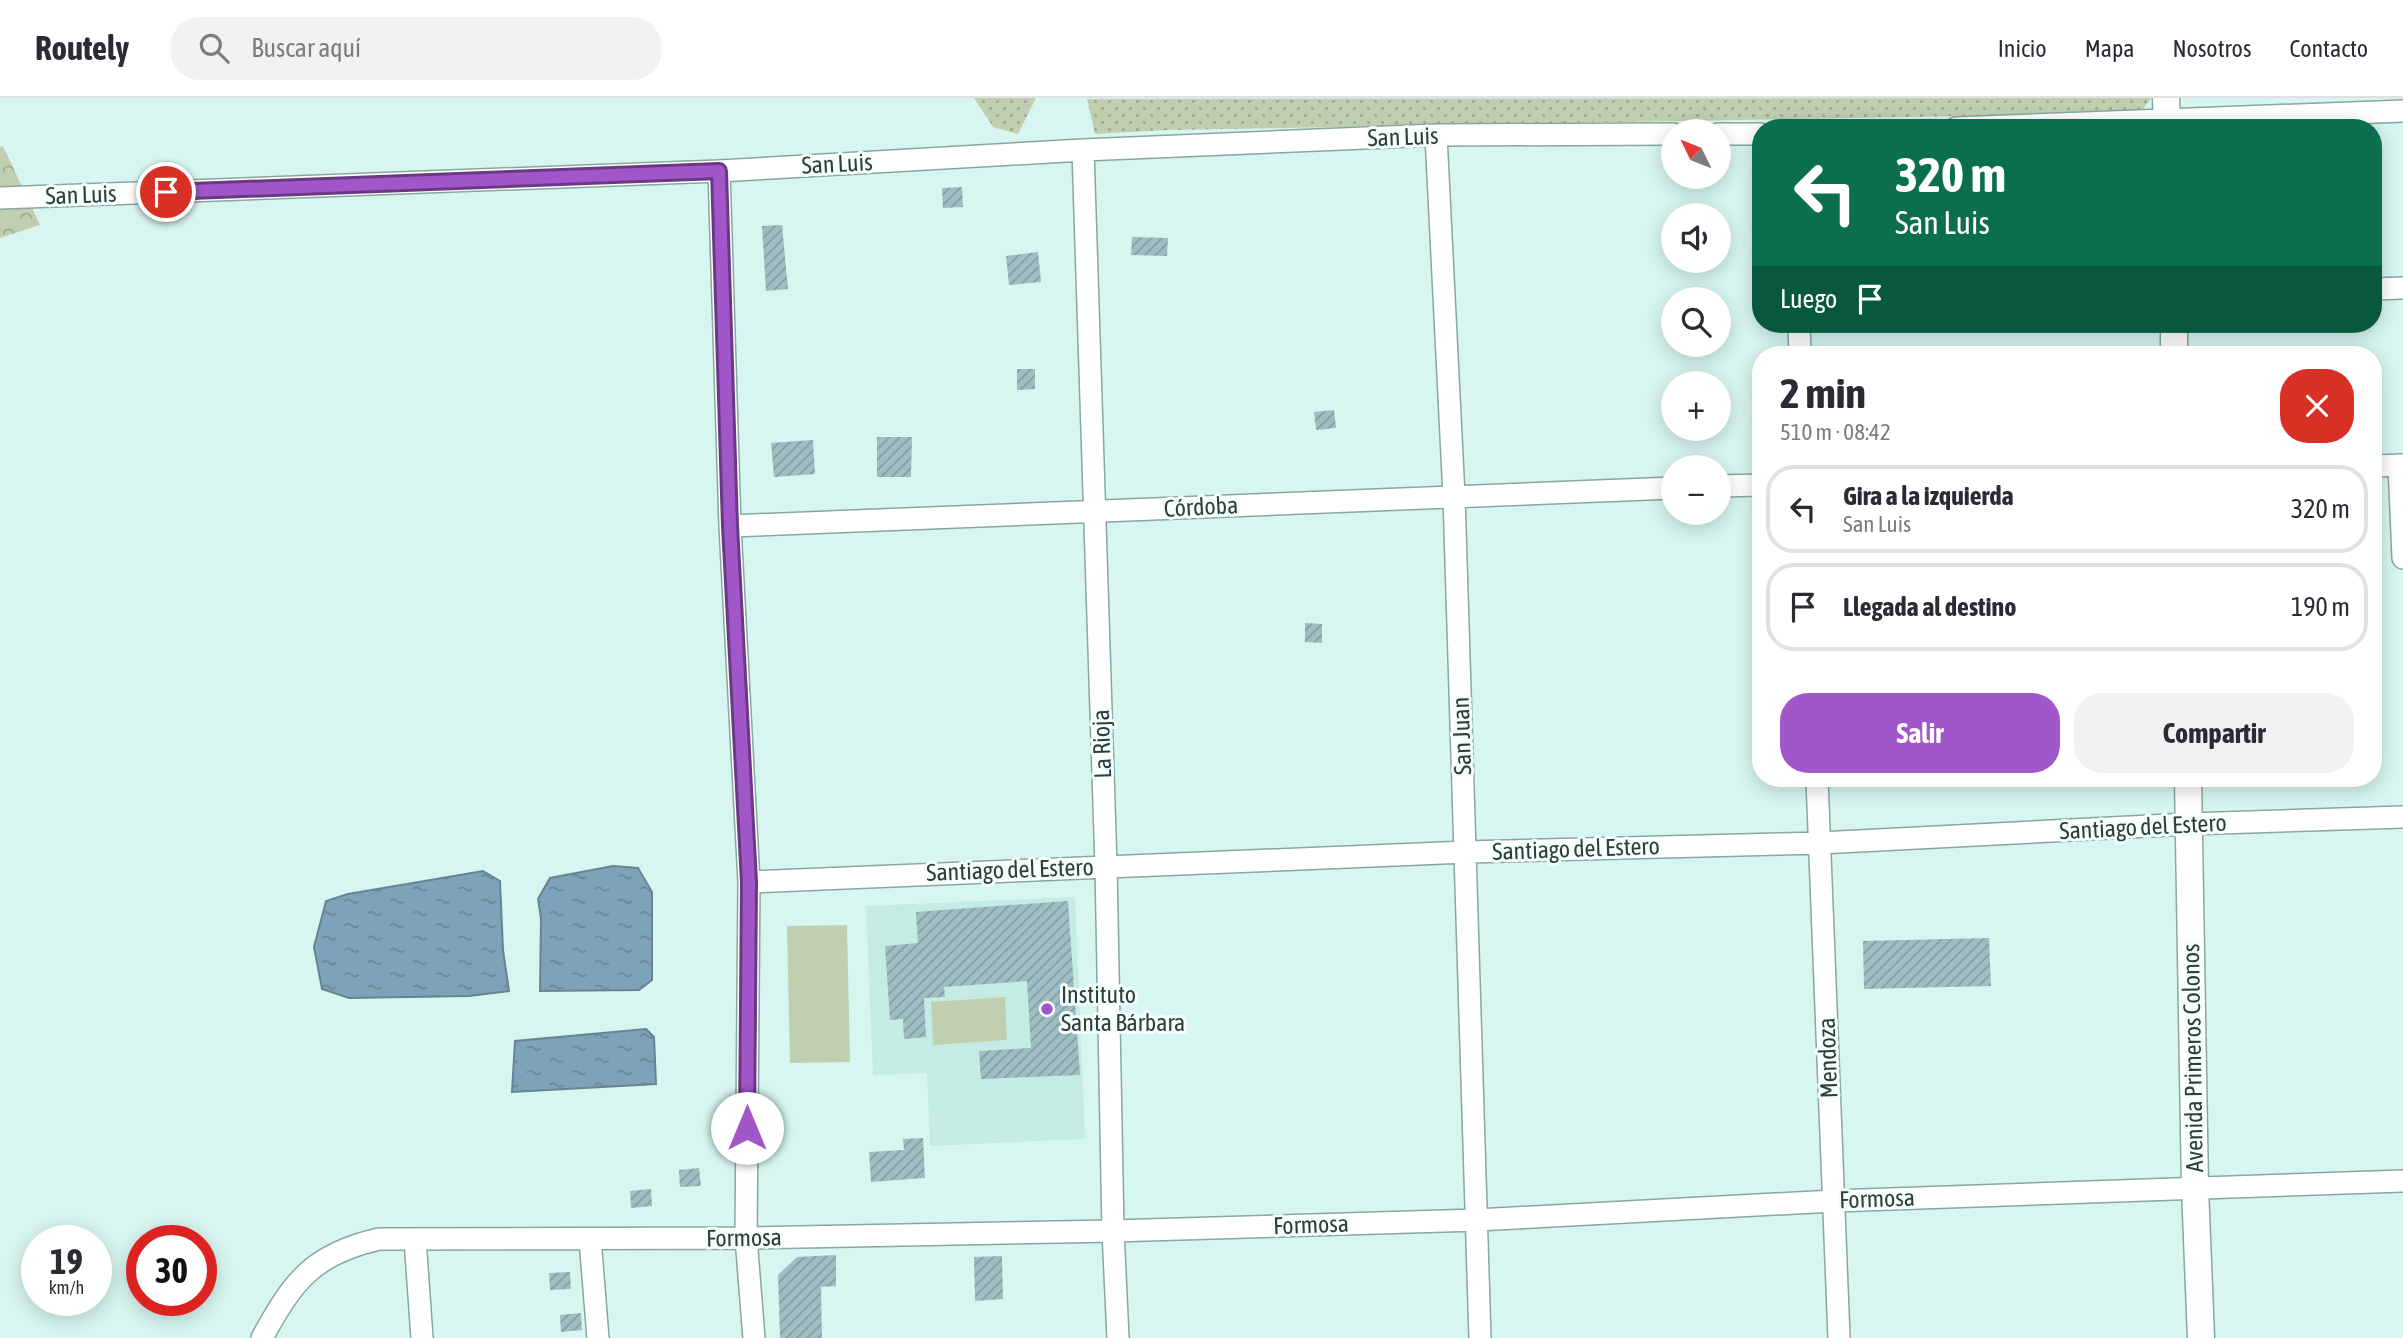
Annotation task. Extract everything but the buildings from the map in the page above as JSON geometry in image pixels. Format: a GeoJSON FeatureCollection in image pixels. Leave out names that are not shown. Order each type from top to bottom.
{"type":"FeatureCollection","features":[{"type":"Feature","properties":{"kind":"street"},"geometry":{"type":"LineString","coordinates":[[2102,119],[2167,115],[2403,111]]}},
{"type":"Feature","properties":{"kind":"street","name":"San Luis"},"geometry":{"type":"LineString","coordinates":[[0,198],[719,171],[1083,150],[1436,135],[1661,134]]}},
{"type":"Feature","properties":{"kind":"street"},"geometry":{"type":"LineString","coordinates":[[1731,134],[1752,134]]}},
{"type":"Feature","properties":{"kind":"street","name":"San Juan"},"geometry":{"type":"LineString","coordinates":[[1436,135],[1454,496],[1480,1338]]}},
{"type":"Feature","properties":{"kind":"street","name":"La Rioja"},"geometry":{"type":"LineString","coordinates":[[1083,150],[1118,1338]]}},
{"type":"Feature","properties":{"kind":"street"},"geometry":{"type":"LineString","coordinates":[[719,171],[730,526],[749,882],[746,1238],[754,1338]]}},
{"type":"Feature","properties":{"kind":"street"},"geometry":{"type":"LineString","coordinates":[[2382,289],[2403,288]]}},
{"type":"Feature","properties":{"kind":"street"},"geometry":{"type":"LineString","coordinates":[[2382,466],[2401,465],[2403,558]]}},
{"type":"Feature","properties":{"kind":"street"},"geometry":{"type":"LineString","coordinates":[[1731,486],[1752,485]]}},
{"type":"Feature","properties":{"kind":"street","name":"Córdoba"},"geometry":{"type":"LineString","coordinates":[[730,526],[1661,488]]}},
{"type":"Feature","properties":{"kind":"street","name":"Mendoza"},"geometry":{"type":"LineString","coordinates":[[1817,787],[1839,1338]]}},
{"type":"Feature","properties":{"kind":"street","name":"Avenida Primeros Colonos"},"geometry":{"type":"LineString","coordinates":[[2188,787],[2195,1188],[2201,1338]]}},
{"type":"Feature","properties":{"kind":"street","name":"Santiago del Estero"},"geometry":{"type":"LineString","coordinates":[[749,882],[1466,852],[1820,843],[2189,824],[2403,817]]}},
{"type":"Feature","properties":{"kind":"street","name":"Formosa"},"geometry":{"type":"LineString","coordinates":[[262,1338],[284,1298],[316,1263],[355,1245],[379,1239],[746,1238],[1113,1231],[1476,1220],[1833,1201],[2403,1181]]}},
{"type":"Feature","properties":{"kind":"street"},"geometry":{"type":"LineString","coordinates":[[590,1238],[598,1338]]}},
{"type":"Feature","properties":{"kind":"street"},"geometry":{"type":"LineString","coordinates":[[415,1239],[422,1338]]}},
{"type":"Feature","properties":{"kind":"shaded area"},"geometry":{"type":"Polygon","coordinates":[[[1075,897],[1085,1139],[930,1146],[927,1073],[873,1075],[866,906],[1075,897]]]}},
{"type":"Feature","properties":{"kind":"green space"},"geometry":{"type":"Polygon","coordinates":[[[974,98],[1036,98],[1018,134],[993,127],[974,98]]]}},
{"type":"Feature","properties":{"kind":"green space"},"geometry":{"type":"Polygon","coordinates":[[[2151,98],[2140,113],[1661,119],[1661,121],[1168,130],[1095,134],[1087,99],[2151,98]]]}},
{"type":"Feature","properties":{"kind":"green space"},"geometry":{"type":"Polygon","coordinates":[[[3,146],[40,225],[0,238],[0,147],[3,146]]]}},
{"type":"Feature","properties":{"kind":"green space"},"geometry":{"type":"Polygon","coordinates":[[[847,925],[850,1062],[790,1063],[787,926],[847,925]]]}},
{"type":"Feature","properties":{"kind":"green space"},"geometry":{"type":"Polygon","coordinates":[[[1005,997],[1007,1040],[933,1045],[931,1002],[1005,997]]]}},
{"type":"Feature","properties":{"kind":"water"},"geometry":{"type":"Polygon","coordinates":[[[613,866],[638,868],[652,892],[652,980],[639,990],[540,991],[541,918],[538,899],[550,878],[613,866]]]}},
{"type":"Feature","properties":{"kind":"water"},"geometry":{"type":"Polygon","coordinates":[[[483,871],[500,881],[503,950],[509,991],[469,996],[349,998],[322,989],[314,947],[326,901],[348,894],[483,871]]]}},
{"type":"Feature","properties":{"kind":"water"},"geometry":{"type":"Polygon","coordinates":[[[646,1029],[654,1037],[656,1084],[512,1092],[515,1041],[646,1029]]]}},
{"type":"Feature","properties":{"kind":"place","name":"Instituto Santa Bárbara"},"geometry":{"type":"Point","coordinates":[1047,1009]}},
{"type":"Feature","properties":{"kind":"route"},"geometry":{"type":"LineString","coordinates":[[166,192],[719,171],[730,526],[749,882],[747,1128]]}}]}
